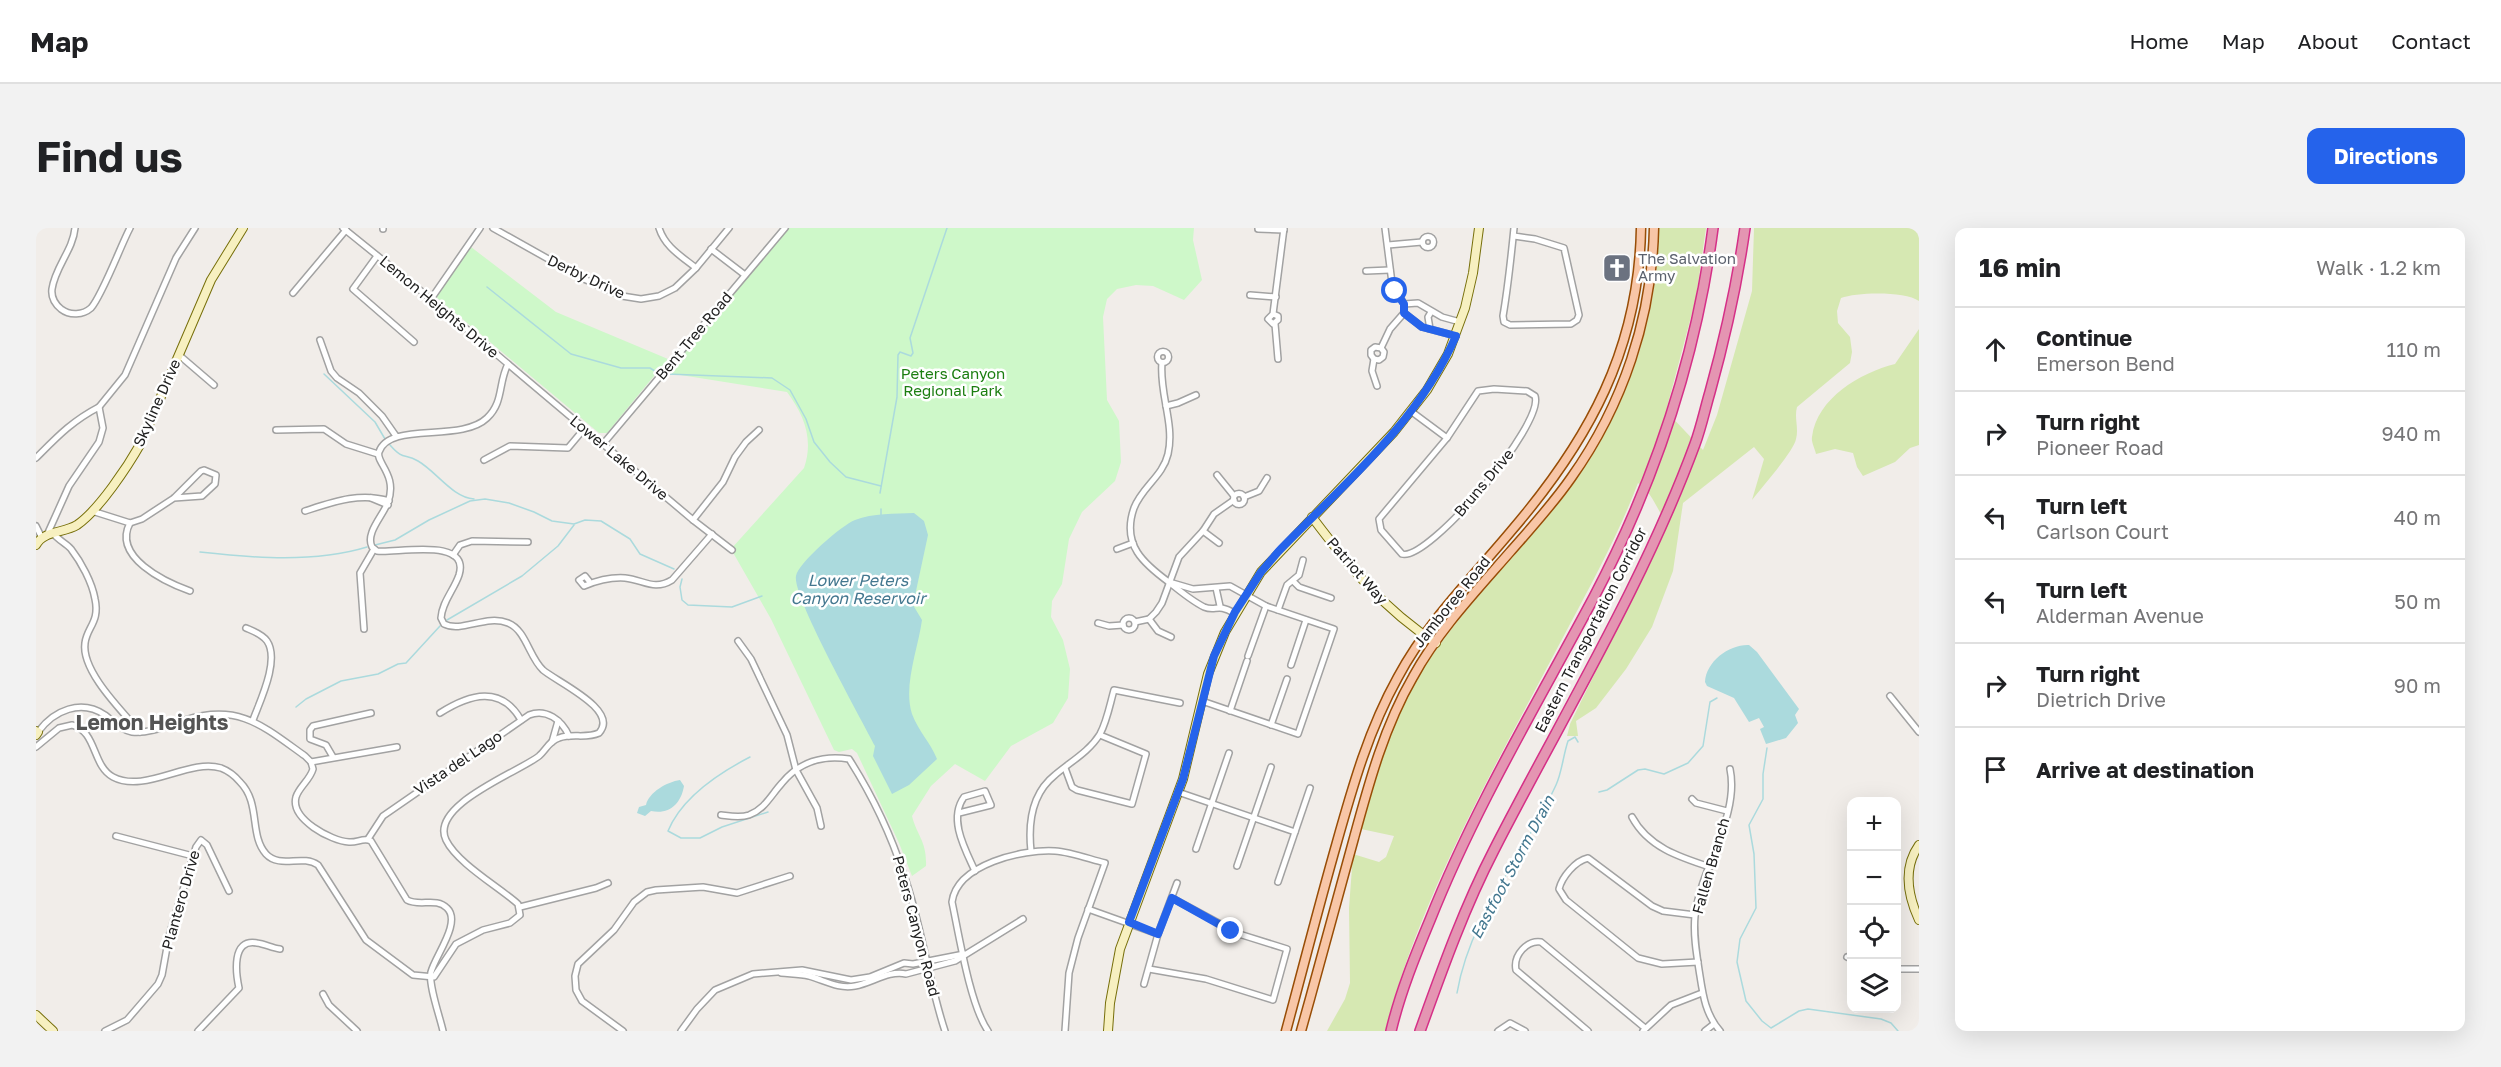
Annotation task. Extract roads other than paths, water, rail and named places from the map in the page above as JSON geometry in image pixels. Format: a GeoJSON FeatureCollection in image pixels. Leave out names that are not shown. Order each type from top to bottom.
{"type":"FeatureCollection","features":[{"type":"Feature","properties":{"kind":"highway","name":"Eastern Transportation Corridor"},"geometry":{"type":"LineString","coordinates":[[1391,1031],[1416,953],[1467,833],[1595,595],[1644,488],[1674,407],[1699,316],[1713,228]]}},
{"type":"Feature","properties":{"kind":"highway","name":"Eastern Transportation Corridor"},"geometry":{"type":"LineString","coordinates":[[1420,1031],[1462,918],[1493,852],[1665,520],[1696,442],[1724,344],[1737,282],[1744,228]]}},
{"type":"Feature","properties":{"kind":"main road","name":"Jamboree Road"},"geometry":{"type":"LineString","coordinates":[[1286,1031],[1365,749],[1390,691],[1423,634],[1558,473],[1585,432],[1617,363],[1629,323],[1638,269],[1641,228]]}},
{"type":"Feature","properties":{"kind":"main road","name":"Jamboree Road"},"geometry":{"type":"LineString","coordinates":[[1301,1031],[1380,747],[1413,676],[1460,611],[1571,478],[1617,399],[1633,356],[1650,284],[1654,228]]}},
{"type":"Feature","properties":{"kind":"street"},"geometry":{"type":"LineString","coordinates":[[75,228],[71,244],[52,289],[55,303],[68,313],[80,314],[91,308],[129,228]]}},
{"type":"Feature","properties":{"kind":"street"},"geometry":{"type":"LineString","coordinates":[[36,458],[82,415],[99,407],[125,375],[177,258],[195,228]]}},
{"type":"Feature","properties":{"kind":"street","name":"Skyline Drive"},"geometry":{"type":"LineString","coordinates":[[36,545],[48,536],[78,524],[92,511],[136,451],[211,280],[243,228]]}},
{"type":"Feature","properties":{"kind":"street"},"geometry":{"type":"LineString","coordinates":[[431,298],[480,228]]}},
{"type":"Feature","properties":{"kind":"street","name":"Derby Drive"},"geometry":{"type":"LineString","coordinates":[[493,228],[558,267],[631,298],[651,298],[668,292],[696,268],[729,228]]}},
{"type":"Feature","properties":{"kind":"street"},"geometry":{"type":"LineString","coordinates":[[659,228],[662,238],[669,247],[696,268]]}},
{"type":"Feature","properties":{"kind":"street","name":"Bent Tree Road"},"geometry":{"type":"LineString","coordinates":[[603,444],[785,228]]}},
{"type":"Feature","properties":{"kind":"street"},"geometry":{"type":"LineString","coordinates":[[1381,348],[1390,329],[1404,313],[1404,304],[1395,291],[1390,270],[1385,228]]}},
{"type":"Feature","properties":{"kind":"street"},"geometry":{"type":"LineString","coordinates":[[1108,1031],[1114,976],[1129,922],[1178,792],[1214,656],[1246,594],[1278,552],[1412,412],[1448,354],[1461,322],[1473,273],[1479,228]]}},
{"type":"Feature","properties":{"kind":"street"},"geometry":{"type":"LineString","coordinates":[[1514,228],[1504,322],[1510,325],[1571,324],[1577,320],[1579,315],[1564,248],[1535,239],[1514,236]]}},
{"type":"Feature","properties":{"kind":"street"},"geometry":{"type":"LineString","coordinates":[[293,293],[344,229]]}},
{"type":"Feature","properties":{"kind":"street","name":"Lemon Heights Drive"},"geometry":{"type":"LineString","coordinates":[[344,229],[431,298],[508,364],[497,406],[488,418],[477,426],[459,431],[396,436]]}},
{"type":"Feature","properties":{"kind":"street"},"geometry":{"type":"LineString","coordinates":[[1258,229],[1284,229],[1276,297],[1273,314],[1269,315],[1268,321],[1275,324],[1278,359]]}},
{"type":"Feature","properties":{"kind":"street"},"geometry":{"type":"LineString","coordinates":[[1388,245],[1422,242]]}},
{"type":"Feature","properties":{"kind":"street"},"geometry":{"type":"LineString","coordinates":[[711,249],[745,275]]}},
{"type":"Feature","properties":{"kind":"street"},"geometry":{"type":"LineString","coordinates":[[377,256],[353,290],[414,342]]}},
{"type":"Feature","properties":{"kind":"street"},"geometry":{"type":"LineString","coordinates":[[1366,271],[1390,270]]}},
{"type":"Feature","properties":{"kind":"street"},"geometry":{"type":"LineString","coordinates":[[1250,295],[1276,297]]}},
{"type":"Feature","properties":{"kind":"street"},"geometry":{"type":"LineString","coordinates":[[1404,304],[1425,305],[1431,312],[1461,322]]}},
{"type":"Feature","properties":{"kind":"street"},"geometry":{"type":"LineString","coordinates":[[1430,329],[1428,317],[1431,312]]}},
{"type":"Feature","properties":{"kind":"street"},"geometry":{"type":"LineString","coordinates":[[1404,313],[1422,327],[1456,336]]}},
{"type":"Feature","properties":{"kind":"street"},"geometry":{"type":"LineString","coordinates":[[320,340],[332,371],[382,416],[396,436],[382,445],[378,454]]}},
{"type":"Feature","properties":{"kind":"street"},"geometry":{"type":"LineString","coordinates":[[1377,386],[1372,371],[1374,359],[1371,350],[1376,347],[1381,348]]}},
{"type":"Feature","properties":{"kind":"street"},"geometry":{"type":"LineString","coordinates":[[1374,359],[1379,360],[1383,357],[1384,352],[1381,348]]}},
{"type":"Feature","properties":{"kind":"street"},"geometry":{"type":"LineString","coordinates":[[179,355],[214,385]]}},
{"type":"Feature","properties":{"kind":"street"},"geometry":{"type":"LineString","coordinates":[[1162,363],[1161,375],[1170,433],[1169,453],[1161,471],[1143,491],[1135,505],[1131,522],[1133,543],[1142,561],[1169,582],[1205,607],[1220,606],[1234,614]]}},
{"type":"Feature","properties":{"kind":"street","name":"Lower Lake Drive"},"geometry":{"type":"LineString","coordinates":[[508,364],[693,520],[732,550]]}},
{"type":"Feature","properties":{"kind":"street","name":"Bruns Drive"},"geometry":{"type":"LineString","coordinates":[[1494,389],[1533,393],[1536,400],[1533,412],[1502,464],[1440,533],[1407,556],[1394,548],[1379,524],[1383,512],[1447,438],[1478,391],[1494,389]]}},
{"type":"Feature","properties":{"kind":"street"},"geometry":{"type":"LineString","coordinates":[[1166,406],[1196,394]]}},
{"type":"Feature","properties":{"kind":"street"},"geometry":{"type":"LineString","coordinates":[[48,536],[69,486],[99,442],[104,428],[99,407]]}},
{"type":"Feature","properties":{"kind":"street"},"geometry":{"type":"LineString","coordinates":[[1412,412],[1447,438]]}},
{"type":"Feature","properties":{"kind":"street"},"geometry":{"type":"LineString","coordinates":[[276,430],[324,429],[346,444],[378,454],[392,483],[388,502],[370,537],[370,543],[375,549],[383,552],[431,549],[453,555],[459,563],[459,573],[443,606],[441,618],[444,624],[452,627],[487,620],[501,621],[514,627],[542,669],[583,697],[602,715],[603,726],[599,733],[587,737],[569,736],[552,742]]}},
{"type":"Feature","properties":{"kind":"street"},"geometry":{"type":"LineString","coordinates":[[484,460],[510,446],[568,448],[584,429]]}},
{"type":"Feature","properties":{"kind":"street"},"geometry":{"type":"LineString","coordinates":[[693,520],[723,482],[740,449],[759,430]]}},
{"type":"Feature","properties":{"kind":"street"},"geometry":{"type":"LineString","coordinates":[[92,511],[130,523],[142,519],[174,498],[201,471],[216,475],[214,484],[202,496],[174,498]]}},
{"type":"Feature","properties":{"kind":"street"},"geometry":{"type":"LineString","coordinates":[[1217,475],[1241,504],[1244,497],[1259,490],[1267,478]]}},
{"type":"Feature","properties":{"kind":"street"},"geometry":{"type":"LineString","coordinates":[[305,511],[345,499],[376,497],[388,502]]}},
{"type":"Feature","properties":{"kind":"street"},"geometry":{"type":"LineString","coordinates":[[1098,623],[1109,626],[1123,625],[1128,618],[1135,622],[1149,619],[1162,603],[1179,557],[1203,531],[1214,514],[1234,498]]}},
{"type":"Feature","properties":{"kind":"street","name":"Patriot Way"},"geometry":{"type":"LineString","coordinates":[[1312,517],[1370,590],[1385,605],[1436,643]]}},
{"type":"Feature","properties":{"kind":"street"},"geometry":{"type":"LineString","coordinates":[[130,523],[128,537],[130,550],[139,562],[164,580],[190,591]]}},
{"type":"Feature","properties":{"kind":"street"},"geometry":{"type":"LineString","coordinates":[[36,526],[71,549],[87,576],[96,599],[96,619],[85,643],[91,670],[103,689],[140,732]]}},
{"type":"Feature","properties":{"kind":"street"},"geometry":{"type":"LineString","coordinates":[[1203,531],[1219,543]]}},
{"type":"Feature","properties":{"kind":"street"},"geometry":{"type":"LineString","coordinates":[[590,581],[624,578],[652,586],[666,584],[712,534]]}},
{"type":"Feature","properties":{"kind":"street"},"geometry":{"type":"LineString","coordinates":[[453,555],[460,545],[472,541],[528,542]]}},
{"type":"Feature","properties":{"kind":"street"},"geometry":{"type":"LineString","coordinates":[[1117,549],[1133,543]]}},
{"type":"Feature","properties":{"kind":"street"},"geometry":{"type":"LineString","coordinates":[[364,629],[360,573],[375,549]]}},
{"type":"Feature","properties":{"kind":"street"},"geometry":{"type":"LineString","coordinates":[[1278,610],[1287,585],[1299,575],[1303,560]]}},
{"type":"Feature","properties":{"kind":"street"},"geometry":{"type":"LineString","coordinates":[[1293,581],[1299,587],[1330,598]]}},
{"type":"Feature","properties":{"kind":"street"},"geometry":{"type":"LineString","coordinates":[[1169,582],[1193,589],[1230,586],[1266,606],[1334,629],[1298,734],[1202,701]]}},
{"type":"Feature","properties":{"kind":"street"},"geometry":{"type":"LineString","coordinates":[[1216,588],[1220,606]]}},
{"type":"Feature","properties":{"kind":"street"},"geometry":{"type":"LineString","coordinates":[[1230,711],[1266,606]]}},
{"type":"Feature","properties":{"kind":"street"},"geometry":{"type":"LineString","coordinates":[[1149,619],[1158,631],[1170,637]]}},
{"type":"Feature","properties":{"kind":"street"},"geometry":{"type":"LineString","coordinates":[[1291,665],[1306,620]]}},
{"type":"Feature","properties":{"kind":"street"},"geometry":{"type":"LineString","coordinates":[[246,628],[263,636],[268,642],[271,660],[267,683],[253,720]]}},
{"type":"Feature","properties":{"kind":"street"},"geometry":{"type":"LineString","coordinates":[[738,641],[751,659],[783,727],[796,770],[817,808],[821,826]]}},
{"type":"Feature","properties":{"kind":"street"},"geometry":{"type":"LineString","coordinates":[[1271,725],[1287,679]]}},
{"type":"Feature","properties":{"kind":"street"},"geometry":{"type":"LineString","coordinates":[[1032,851],[1029,833],[1033,808],[1046,784],[1084,753],[1100,735],[1114,690],[1180,703]]}},
{"type":"Feature","properties":{"kind":"street"},"geometry":{"type":"LineString","coordinates":[[440,713],[453,704],[490,695],[504,700],[521,720]]}},
{"type":"Feature","properties":{"kind":"street"},"geometry":{"type":"LineString","coordinates":[[1890,696],[1919,732]]}},
{"type":"Feature","properties":{"kind":"street"},"geometry":{"type":"LineString","coordinates":[[37,733],[56,714],[78,707],[94,709],[124,729],[140,732],[215,713],[237,714],[253,720],[311,762],[397,747]]}},
{"type":"Feature","properties":{"kind":"street","name":"Vista del Lago"},"geometry":{"type":"LineString","coordinates":[[368,839],[383,816],[521,720],[539,711],[551,715],[558,721]]}},
{"type":"Feature","properties":{"kind":"street"},"geometry":{"type":"LineString","coordinates":[[333,757],[326,745],[310,739],[310,730],[313,726],[371,713]]}},
{"type":"Feature","properties":{"kind":"street"},"geometry":{"type":"LineString","coordinates":[[558,721],[569,736]]}},
{"type":"Feature","properties":{"kind":"street"},"geometry":{"type":"LineString","coordinates":[[520,907],[458,855],[446,840],[444,830],[458,807],[479,789],[539,756],[552,742],[558,721]]}},
{"type":"Feature","properties":{"kind":"street"},"geometry":{"type":"LineString","coordinates":[[36,747],[59,728],[72,725],[86,733],[105,770],[122,780],[147,780],[210,767],[226,770],[242,784],[251,797],[260,843],[266,854],[281,861],[309,861],[316,864],[366,940],[413,975],[431,977],[436,975],[456,944],[483,930],[515,921],[520,915],[520,907]]}},
{"type":"Feature","properties":{"kind":"street"},"geometry":{"type":"LineString","coordinates":[[1065,768],[1072,787],[1077,790],[1132,804],[1146,753],[1100,735]]}},
{"type":"Feature","properties":{"kind":"street"},"geometry":{"type":"LineString","coordinates":[[1196,849],[1229,753]]}},
{"type":"Feature","properties":{"kind":"street","name":"Peters Canyon Road"},"geometry":{"type":"LineString","coordinates":[[796,770],[812,761],[826,757],[849,759],[862,779],[905,876],[945,1031]]}},
{"type":"Feature","properties":{"kind":"street"},"geometry":{"type":"LineString","coordinates":[[311,762],[312,773],[296,799],[300,817],[342,841],[368,839],[374,844],[407,900],[416,904],[438,903],[447,908],[451,914],[452,925],[431,977],[443,1031]]}},
{"type":"Feature","properties":{"kind":"street"},"geometry":{"type":"LineString","coordinates":[[1237,866],[1271,767]]}},
{"type":"Feature","properties":{"kind":"street","name":"Fallen Branch"},"geometry":{"type":"LineString","coordinates":[[1720,1031],[1714,1024],[1702,993],[1695,915],[1727,811],[1733,780],[1730,769]]}},
{"type":"Feature","properties":{"kind":"street"},"geometry":{"type":"LineString","coordinates":[[721,814],[746,816],[756,812],[766,805],[783,781],[796,770]]}},
{"type":"Feature","properties":{"kind":"street"},"geometry":{"type":"LineString","coordinates":[[1278,882],[1310,788]]}},
{"type":"Feature","properties":{"kind":"street"},"geometry":{"type":"LineString","coordinates":[[958,813],[991,805],[985,790],[964,797],[958,813],[960,840],[975,871]]}},
{"type":"Feature","properties":{"kind":"street"},"geometry":{"type":"LineString","coordinates":[[1178,792],[1295,832]]}},
{"type":"Feature","properties":{"kind":"street"},"geometry":{"type":"LineString","coordinates":[[1692,800],[1727,811]]}},
{"type":"Feature","properties":{"kind":"street"},"geometry":{"type":"LineString","coordinates":[[1632,817],[1638,828],[1670,853],[1710,867]]}},
{"type":"Feature","properties":{"kind":"street"},"geometry":{"type":"LineString","coordinates":[[116,836],[193,856]]}},
{"type":"Feature","properties":{"kind":"street","name":"Plantero Drive"},"geometry":{"type":"LineString","coordinates":[[105,1031],[126,1020],[158,984],[162,975],[169,936],[193,856],[201,840],[205,842],[229,891]]}},
{"type":"Feature","properties":{"kind":"street"},"geometry":{"type":"LineString","coordinates":[[1919,845],[1909,869],[1908,885],[1919,920]]}},
{"type":"Feature","properties":{"kind":"street"},"geometry":{"type":"LineString","coordinates":[[988,1031],[978,1011],[952,902],[957,888],[975,871],[994,861],[1032,851],[1057,851],[1105,863],[1078,938],[1069,973],[1065,1031]]}},
{"type":"Feature","properties":{"kind":"street"},"geometry":{"type":"LineString","coordinates":[[1695,915],[1663,911],[1652,906],[1588,858],[1582,860],[1570,871],[1560,884],[1562,896],[1626,950],[1651,963],[1698,962]]}},
{"type":"Feature","properties":{"kind":"street"},"geometry":{"type":"LineString","coordinates":[[623,1031],[582,1001],[576,990],[575,976],[578,964],[614,930],[634,902],[647,892],[656,890],[703,887],[737,892],[790,876]]}},
{"type":"Feature","properties":{"kind":"street"},"geometry":{"type":"LineString","coordinates":[[520,907],[608,883]]}},
{"type":"Feature","properties":{"kind":"street"},"geometry":{"type":"LineString","coordinates":[[1144,984],[1158,934],[1177,883]]}},
{"type":"Feature","properties":{"kind":"street"},"geometry":{"type":"LineString","coordinates":[[1149,969],[1206,979],[1273,1000],[1287,949],[1239,934],[1172,898]]}},
{"type":"Feature","properties":{"kind":"street"},"geometry":{"type":"LineString","coordinates":[[1088,909],[1158,934]]}},
{"type":"Feature","properties":{"kind":"street"},"geometry":{"type":"LineString","coordinates":[[774,972],[799,974],[831,984],[852,986],[882,977],[906,974],[928,964],[964,954],[1023,919]]}},
{"type":"Feature","properties":{"kind":"street"},"geometry":{"type":"LineString","coordinates":[[1588,1031],[1516,970],[1515,963],[1522,951],[1534,941],[1541,942],[1644,1029],[1671,1005],[1702,993]]}},
{"type":"Feature","properties":{"kind":"street"},"geometry":{"type":"LineString","coordinates":[[198,1031],[239,988],[235,962],[246,944],[258,943],[280,949]]}},
{"type":"Feature","properties":{"kind":"street"},"geometry":{"type":"LineString","coordinates":[[681,1031],[696,1009],[715,990],[739,979],[774,972],[802,970],[850,980],[870,977],[904,963],[928,964]]}},
{"type":"Feature","properties":{"kind":"street"},"geometry":{"type":"LineString","coordinates":[[1901,969],[1919,969]]}},
{"type":"Feature","properties":{"kind":"street"},"geometry":{"type":"LineString","coordinates":[[323,994],[328,1005],[357,1031]]}},
{"type":"Feature","properties":{"kind":"street"},"geometry":{"type":"LineString","coordinates":[[36,1015],[53,1031]]}},
{"type":"Feature","properties":{"kind":"street"},"geometry":{"type":"LineString","coordinates":[[1498,1031],[1510,1023],[1525,1031]]}},
{"type":"Feature","properties":{"kind":"street"},"geometry":{"type":"LineString","coordinates":[[1705,1031],[1714,1024]]}},
{"type":"Feature","properties":{"kind":"water","name":"Lower Peters Canyon Reservoir"},"geometry":{"type":"Polygon","coordinates":[[[914,513],[924,521],[928,535],[913,605],[922,620],[910,680],[910,703],[912,714],[937,759],[909,785],[892,794],[873,756],[875,746],[816,632],[798,588],[796,576],[804,562],[821,545],[849,523],[877,515],[914,513]]]}},
{"type":"Feature","properties":{"kind":"water"},"geometry":{"type":"Polygon","coordinates":[[[1749,645],[1757,652],[1799,709],[1795,715],[1798,723],[1786,738],[1766,744],[1760,729],[1764,727],[1759,718],[1749,722],[1734,698],[1707,686],[1705,682],[1706,674],[1720,655],[1734,647],[1749,645]]]}},
{"type":"Feature","properties":{"kind":"water"},"geometry":{"type":"Polygon","coordinates":[[[680,780],[684,786],[680,798],[673,807],[669,810],[651,811],[645,816],[637,813],[639,807],[646,805],[651,796],[664,785],[680,780]]]}},
{"type":"Feature","properties":{"kind":"waterway"},"geometry":{"type":"LineString","coordinates":[[880,493],[897,397],[898,355],[900,352],[911,356],[913,353],[910,338],[947,228]]}},
{"type":"Feature","properties":{"kind":"waterway"},"geometry":{"type":"LineString","coordinates":[[487,287],[571,354],[621,368],[650,368],[658,373]]}},
{"type":"Feature","properties":{"kind":"waterway"},"geometry":{"type":"LineString","coordinates":[[324,374],[375,422],[385,439]]}},
{"type":"Feature","properties":{"kind":"waterway"},"geometry":{"type":"LineString","coordinates":[[667,374],[772,378],[790,390],[806,419],[814,442],[830,462],[846,477],[881,486]]}},
{"type":"Feature","properties":{"kind":"waterway"},"geometry":{"type":"LineString","coordinates":[[390,445],[401,455],[425,466],[459,494],[474,499]]}},
{"type":"Feature","properties":{"kind":"waterway"},"geometry":{"type":"LineString","coordinates":[[375,545],[395,540],[429,520],[470,501],[485,499],[509,503],[552,521],[574,524],[585,520],[601,521],[630,539],[640,554],[674,569]]}},
{"type":"Feature","properties":{"kind":"waterway"},"geometry":{"type":"LineString","coordinates":[[881,509],[881,517]]}},
{"type":"Feature","properties":{"kind":"waterway"},"geometry":{"type":"LineString","coordinates":[[447,620],[522,576],[558,546],[574,525]]}},
{"type":"Feature","properties":{"kind":"waterway"},"geometry":{"type":"LineString","coordinates":[[200,552],[284,558],[327,555],[367,547]]}},
{"type":"Feature","properties":{"kind":"waterway"},"geometry":{"type":"LineString","coordinates":[[682,579],[680,587],[682,600],[688,605],[732,607],[762,596]]}},
{"type":"Feature","properties":{"kind":"waterway"},"geometry":{"type":"LineString","coordinates":[[296,707],[306,699],[341,681],[378,674],[398,664],[406,663],[440,626]]}},
{"type":"Feature","properties":{"kind":"waterway"},"geometry":{"type":"LineString","coordinates":[[1599,792],[1607,790],[1638,770],[1645,769],[1664,774],[1688,763],[1703,746],[1710,702],[1717,698]]}},
{"type":"Feature","properties":{"kind":"waterway","name":"Eastfoot Storm Drain"},"geometry":{"type":"LineString","coordinates":[[1457,993],[1473,938],[1499,886],[1556,785],[1568,741],[1575,737],[1578,742]]}},
{"type":"Feature","properties":{"kind":"waterway"},"geometry":{"type":"LineString","coordinates":[[1767,748],[1763,774],[1763,799],[1749,825],[1754,854],[1756,908],[1740,939],[1737,962],[1746,1001],[1762,1021],[1771,1028],[1799,1011],[1808,1009],[1881,1019],[1891,1023],[1898,1031]]}},
{"type":"Feature","properties":{"kind":"waterway"},"geometry":{"type":"LineString","coordinates":[[750,757],[703,787],[682,807],[668,831],[681,838],[700,838],[722,827],[768,812]]}},
{"type":"Feature","properties":{"kind":"place","name":"The Salvation Army"},"geometry":{"type":"Point","coordinates":[1617,268]}},
{"type":"Feature","properties":{"kind":"district","name":"Lemon Heights"},"geometry":{"type":"Point","coordinates":[152,723]}},
{"type":"Feature","properties":{"kind":"park label","name":"Peters Canyon Regional Park"},"geometry":{"type":"Point","coordinates":[953,382]}}]}
